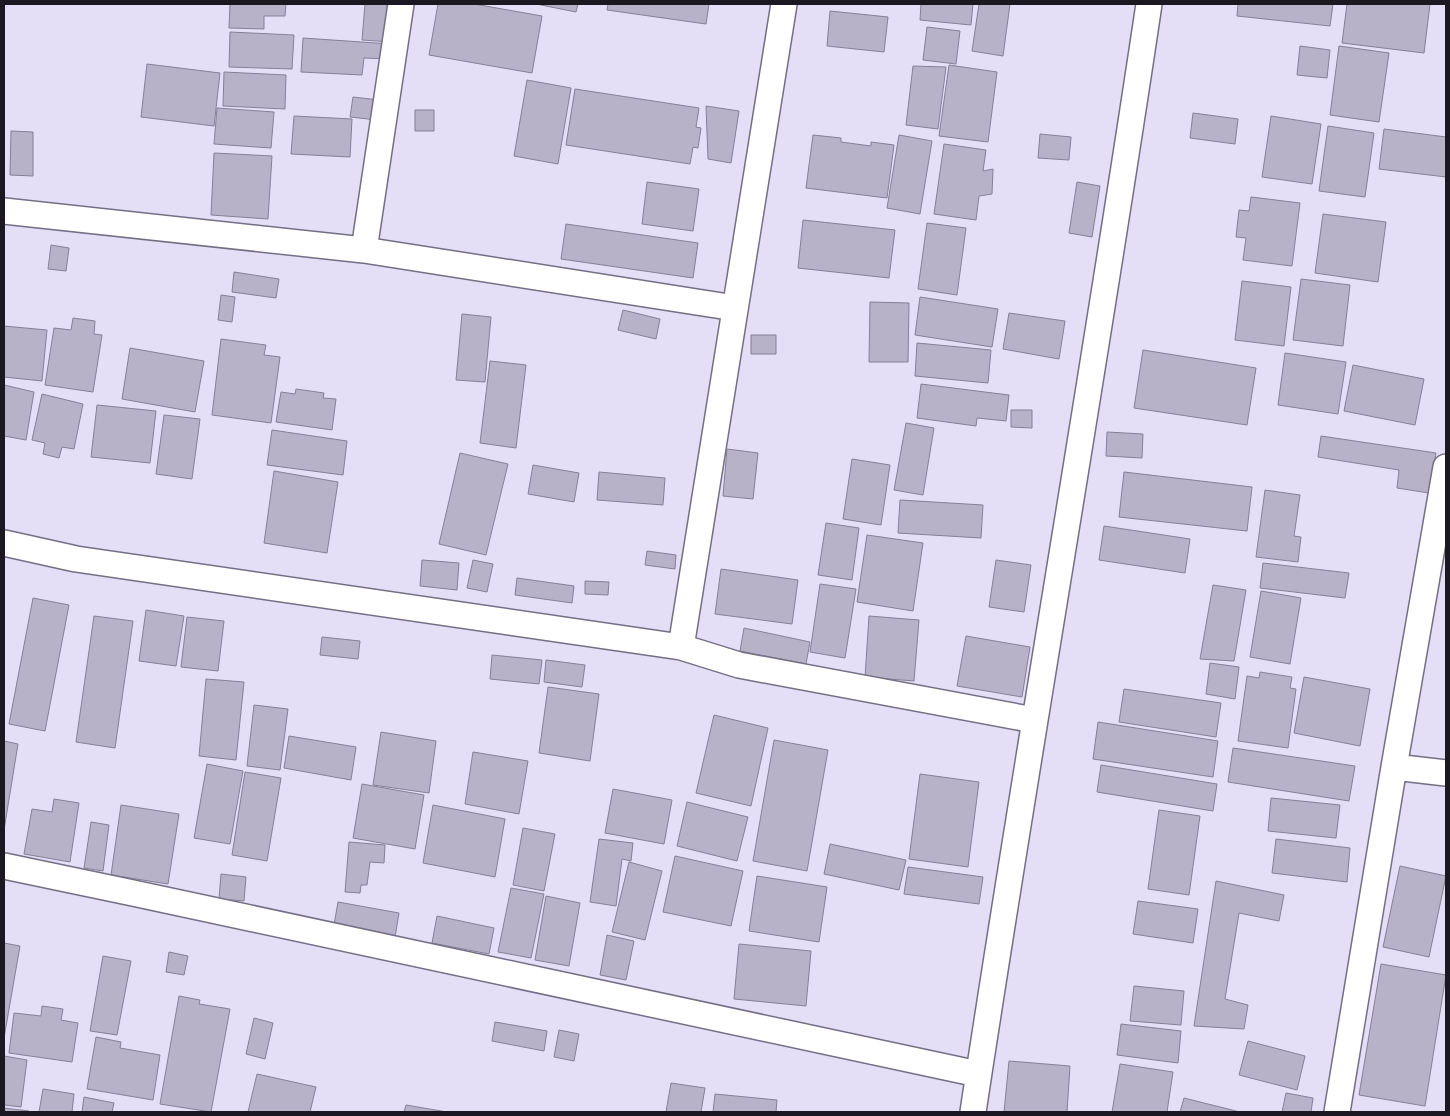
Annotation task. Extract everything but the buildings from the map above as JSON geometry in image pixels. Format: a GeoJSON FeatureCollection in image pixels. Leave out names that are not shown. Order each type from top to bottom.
{"type":"FeatureCollection","features":[{"type":"Feature","properties":{"kind":"street"},"geometry":{"type":"LineString","coordinates":[[364,250],[401,4]]}},
{"type":"Feature","properties":{"kind":"street"},"geometry":{"type":"LineString","coordinates":[[681,647],[784,4]]}},
{"type":"Feature","properties":{"kind":"street"},"geometry":{"type":"LineString","coordinates":[[973,1112],[1149,4]]}},
{"type":"Feature","properties":{"kind":"street"},"geometry":{"type":"LineString","coordinates":[[4,211],[364,250],[735,308]]}},
{"type":"Feature","properties":{"kind":"street"},"geometry":{"type":"LineString","coordinates":[[1337,1112],[1446,467]]}},
{"type":"Feature","properties":{"kind":"street"},"geometry":{"type":"LineString","coordinates":[[4,543],[76,559],[681,647],[739,665],[1034,720]]}},
{"type":"Feature","properties":{"kind":"street"},"geometry":{"type":"LineString","coordinates":[[1394,767],[1446,773]]}},
{"type":"Feature","properties":{"kind":"street"},"geometry":{"type":"LineString","coordinates":[[4,866],[133,892],[978,1074]]}}]}
